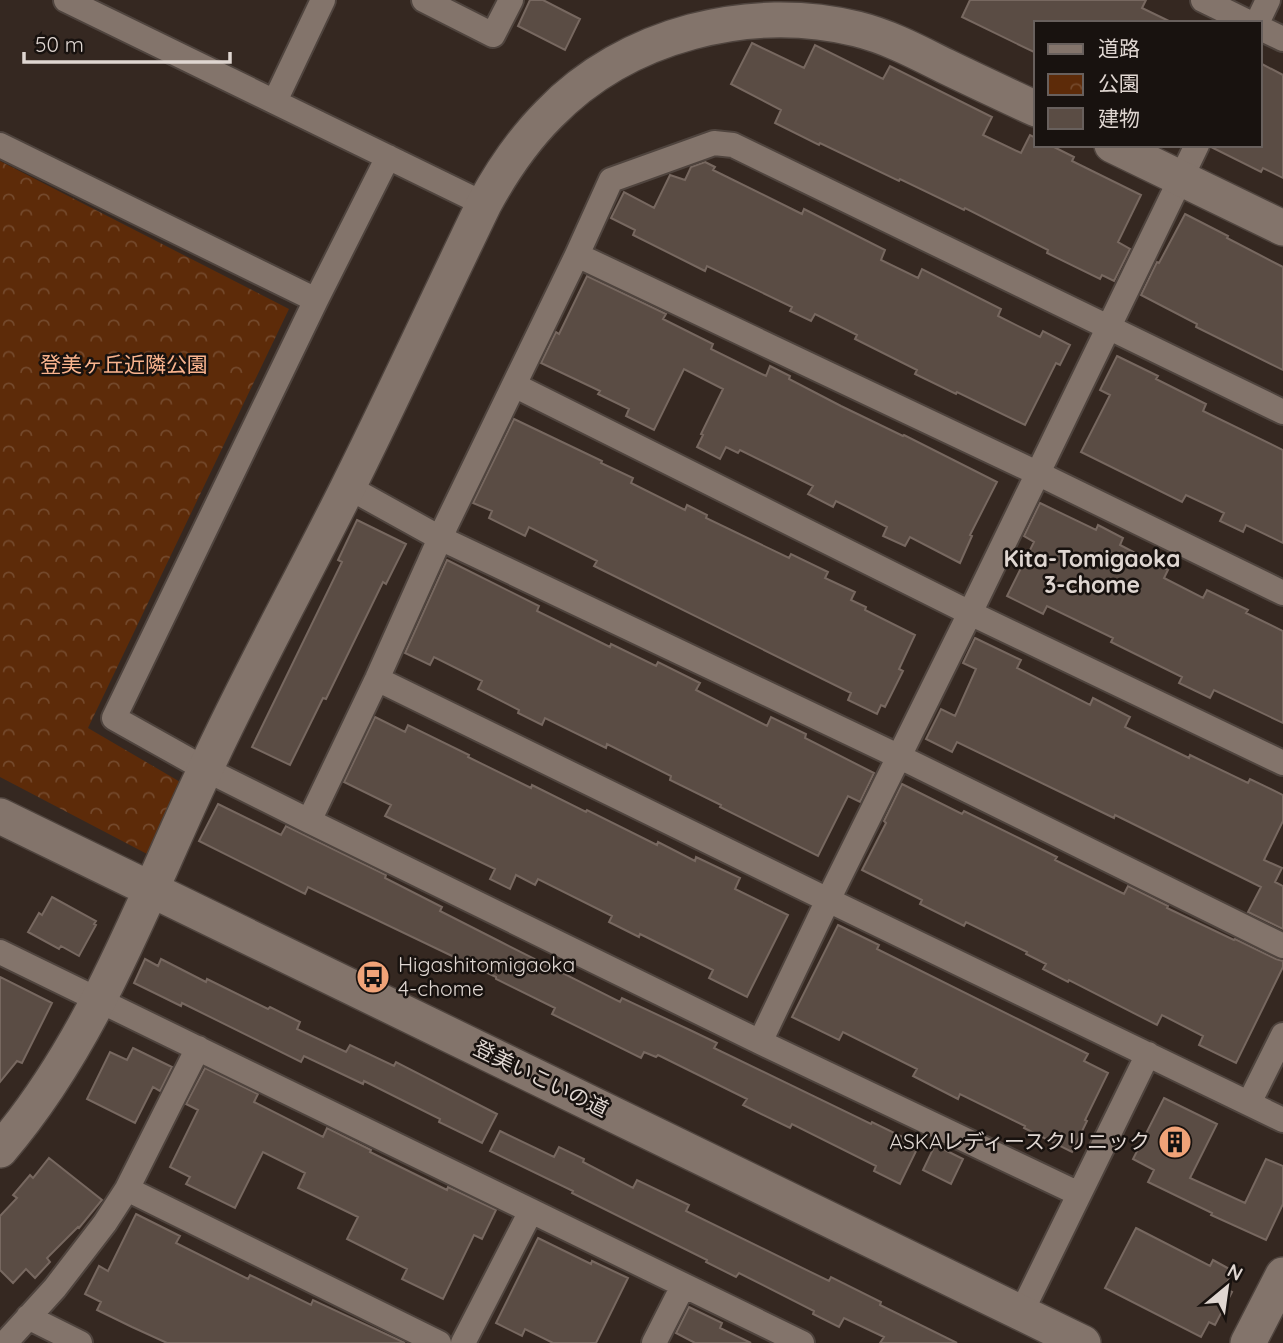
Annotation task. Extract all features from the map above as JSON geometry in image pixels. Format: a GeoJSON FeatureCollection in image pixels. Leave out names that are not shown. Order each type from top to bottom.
{"type":"FeatureCollection","features":[{"type":"Feature","properties":{"kind":"street"},"geometry":{"type":"LineString","coordinates":[[66,0],[484,204]]}},
{"type":"Feature","properties":{"kind":"street"},"geometry":{"type":"LineString","coordinates":[[275,102],[323,0]]}},
{"type":"Feature","properties":{"kind":"street"},"geometry":{"type":"LineString","coordinates":[[424,0],[493,35],[511,0]]}},
{"type":"Feature","properties":{"kind":"street"},"geometry":{"type":"LineString","coordinates":[[1203,0],[1246,21]]}},
{"type":"Feature","properties":{"kind":"street"},"geometry":{"type":"LineString","coordinates":[[1257,21],[1268,0]]}},
{"type":"Feature","properties":{"kind":"street"},"geometry":{"type":"LineString","coordinates":[[0,1150],[48,1088],[99,1001],[205,769],[348,487],[484,204],[502,171],[550,112],[611,66],[680,35],[752,21],[788,20],[823,23],[892,40],[1034,108]]}},
{"type":"Feature","properties":{"kind":"street"},"geometry":{"type":"LineString","coordinates":[[1262,29],[1283,39]]}},
{"type":"Feature","properties":{"kind":"street"},"geometry":{"type":"LineString","coordinates":[[309,821],[440,538],[578,255],[611,180],[714,143],[733,145],[1283,412]]}},
{"type":"Feature","properties":{"kind":"street"},"geometry":{"type":"LineString","coordinates":[[0,145],[316,300]]}},
{"type":"Feature","properties":{"kind":"street"},"geometry":{"type":"LineString","coordinates":[[1116,147],[1283,228]]}},
{"type":"Feature","properties":{"kind":"street"},"geometry":{"type":"LineString","coordinates":[[760,1042],[1196,147]]}},
{"type":"Feature","properties":{"kind":"street"},"geometry":{"type":"LineString","coordinates":[[388,157],[114,718],[205,769],[309,821],[760,1042],[1079,1194]]}},
{"type":"Feature","properties":{"kind":"street"},"geometry":{"type":"LineString","coordinates":[[578,255],[1283,593]]}},
{"type":"Feature","properties":{"kind":"street"},"geometry":{"type":"LineString","coordinates":[[514,385],[971,613],[1283,764]]}},
{"type":"Feature","properties":{"kind":"street"},"geometry":{"type":"LineString","coordinates":[[348,487],[440,538],[900,757],[1283,946]]}},
{"type":"Feature","properties":{"kind":"street"},"geometry":{"type":"LineString","coordinates":[[377,679],[1283,1120]]}},
{"type":"Feature","properties":{"kind":"street","name":"登美いこいの道"},"geometry":{"type":"LineString","coordinates":[[0,816],[1083,1343]]}},
{"type":"Feature","properties":{"kind":"street"},"geometry":{"type":"LineString","coordinates":[[0,953],[802,1343]]}},
{"type":"Feature","properties":{"kind":"street"},"geometry":{"type":"LineString","coordinates":[[1249,1103],[1283,1035]]}},
{"type":"Feature","properties":{"kind":"street"},"geometry":{"type":"LineString","coordinates":[[5,1343],[81,1256],[127,1189],[198,1048]]}},
{"type":"Feature","properties":{"kind":"street"},"geometry":{"type":"LineString","coordinates":[[1021,1313],[1148,1054]]}},
{"type":"Feature","properties":{"kind":"street"},"geometry":{"type":"LineString","coordinates":[[127,1189],[439,1343]]}},
{"type":"Feature","properties":{"kind":"street"},"geometry":{"type":"LineString","coordinates":[[463,1343],[531,1211]]}},
{"type":"Feature","properties":{"kind":"street"},"geometry":{"type":"LineString","coordinates":[[654,1343],[683,1286]]}},
{"type":"Feature","properties":{"kind":"street"},"geometry":{"type":"LineString","coordinates":[[1248,1343],[1280,1287]]}},
{"type":"Feature","properties":{"kind":"street"},"geometry":{"type":"LineString","coordinates":[[28,1317],[80,1343]]}},
{"type":"Feature","properties":{"kind":"green space","name":"登美ヶ丘近隣公園"},"geometry":{"type":"Polygon","coordinates":[[[0,161],[289,309],[88,728],[182,783],[149,855],[0,777],[0,161]]]}},
{"type":"Feature","properties":{"kind":"building"},"geometry":{"type":"Polygon","coordinates":[[[530,0],[543,0],[580,19],[565,50],[518,26],[530,0]]]}},
{"type":"Feature","properties":{"kind":"building"},"geometry":{"type":"Polygon","coordinates":[[[970,0],[1146,0],[1142,8],[1169,21],[1034,21],[1034,52],[962,17],[970,0]]]}},
{"type":"Feature","properties":{"kind":"building"},"geometry":{"type":"Polygon","coordinates":[[[752,43],[804,68],[815,45],[883,79],[890,66],[992,117],[983,135],[1021,153],[1030,135],[1034,137],[1034,147],[1054,147],[1074,157],[1072,161],[1141,195],[1118,242],[1130,249],[1114,281],[1102,275],[1100,279],[965,208],[964,210],[900,179],[899,181],[775,123],[781,110],[731,84],[752,43]]]}},
{"type":"Feature","properties":{"kind":"building"},"geometry":{"type":"Polygon","coordinates":[[[1262,64],[1283,75],[1283,178],[1263,168],[1261,172],[1211,147],[1262,147],[1262,64]]]}},
{"type":"Feature","properties":{"kind":"building"},"geometry":{"type":"Polygon","coordinates":[[[705,162],[715,167],[713,170],[802,214],[804,209],[885,250],[881,260],[918,278],[922,269],[1001,309],[998,316],[1040,337],[1043,331],[1070,345],[1060,365],[1056,363],[1025,425],[915,374],[917,370],[855,339],[857,335],[815,314],[811,321],[790,311],[792,307],[707,266],[705,271],[633,235],[635,230],[611,218],[624,192],[654,208],[670,175],[685,180],[691,167],[705,162]]]}},
{"type":"Feature","properties":{"kind":"building"},"geometry":{"type":"Polygon","coordinates":[[[1185,214],[1283,267],[1283,370],[1196,327],[1197,324],[1141,295],[1185,214]]]}},
{"type":"Feature","properties":{"kind":"building"},"geometry":{"type":"Polygon","coordinates":[[[587,276],[666,314],[663,319],[713,344],[711,349],[766,376],[770,366],[841,406],[997,482],[970,535],[972,536],[960,563],[910,537],[905,546],[883,536],[887,527],[836,501],[833,507],[808,494],[813,486],[740,450],[738,453],[726,447],[720,459],[697,447],[723,389],[684,369],[654,430],[626,416],[629,409],[598,394],[600,391],[541,363],[556,332],[559,334],[587,276]]]}},
{"type":"Feature","properties":{"kind":"building"},"geometry":{"type":"Polygon","coordinates":[[[1117,356],[1206,404],[1203,411],[1283,450],[1283,543],[1246,525],[1243,532],[1220,521],[1224,513],[1186,495],[1182,502],[1081,452],[1110,395],[1100,390],[1117,356]]]}},
{"type":"Feature","properties":{"kind":"building"},"geometry":{"type":"Polygon","coordinates":[[[514,419],[602,461],[601,463],[633,478],[631,483],[685,510],[687,505],[707,515],[706,518],[789,558],[791,554],[828,572],[825,578],[855,592],[851,600],[915,635],[899,669],[903,671],[885,707],[881,705],[877,714],[848,700],[851,693],[594,566],[597,561],[529,527],[525,536],[489,518],[492,511],[473,503],[514,419]]]}},
{"type":"Feature","properties":{"kind":"building"},"geometry":{"type":"Polygon","coordinates":[[[1040,503],[1096,530],[1098,525],[1123,538],[1120,545],[1168,570],[1164,578],[1203,598],[1207,590],[1283,631],[1283,723],[1214,690],[1210,698],[1179,683],[1182,677],[1111,642],[1113,638],[1047,606],[1043,614],[1007,596],[1034,542],[1024,536],[1040,503]]]}},
{"type":"Feature","properties":{"kind":"building"},"geometry":{"type":"Polygon","coordinates":[[[357,520],[406,544],[386,584],[383,582],[326,699],[323,698],[290,765],[252,747],[342,562],[338,560],[357,520]]]}},
{"type":"Feature","properties":{"kind":"building"},"geometry":{"type":"Polygon","coordinates":[[[447,560],[539,606],[537,611],[610,647],[611,644],[656,666],[658,662],[700,683],[696,690],[767,726],[771,717],[806,734],[805,738],[874,773],[860,802],[848,796],[818,856],[720,807],[721,805],[670,780],[671,776],[607,744],[606,748],[545,718],[542,725],[518,713],[519,710],[478,689],[482,681],[434,657],[430,665],[405,653],[447,560]]]}},
{"type":"Feature","properties":{"kind":"building"},"geometry":{"type":"Polygon","coordinates":[[[975,638],[1021,660],[1017,668],[1090,705],[1093,698],[1130,717],[1125,727],[1189,758],[1190,755],[1248,783],[1250,779],[1283,795],[1283,821],[1264,860],[1282,868],[1275,882],[1283,886],[1283,929],[1248,912],[1261,887],[1115,815],[1114,818],[957,742],[952,752],[926,739],[941,709],[955,716],[976,669],[963,663],[975,638]]]}},
{"type":"Feature","properties":{"kind":"building"},"geometry":{"type":"Polygon","coordinates":[[[375,717],[405,732],[408,725],[531,788],[532,785],[657,845],[658,842],[695,861],[696,857],[740,878],[735,889],[788,915],[747,997],[709,978],[713,970],[609,922],[612,916],[538,879],[535,885],[516,875],[510,889],[490,879],[495,869],[385,816],[391,805],[344,782],[375,717]]]}},
{"type":"Feature","properties":{"kind":"building"},"geometry":{"type":"Polygon","coordinates":[[[902,784],[1057,857],[1055,860],[1124,894],[1128,886],[1168,906],[1167,908],[1283,961],[1283,967],[1236,1063],[1199,1045],[1203,1036],[1162,1015],[1157,1025],[1069,980],[1068,982],[1043,969],[1046,964],[1026,954],[1027,952],[966,922],[964,926],[920,904],[922,900],[862,870],[902,784]]]}},
{"type":"Feature","properties":{"kind":"building"},"geometry":{"type":"Polygon","coordinates":[[[218,804],[281,835],[286,826],[386,875],[385,878],[442,907],[440,911],[620,1002],[622,998],[692,1031],[717,1043],[714,1048],[919,1145],[900,1184],[874,1171],[876,1166],[792,1124],[790,1128],[743,1105],[747,1099],[658,1055],[656,1057],[644,1052],[641,1058],[552,1014],[555,1008],[496,977],[308,887],[305,894],[199,841],[218,804]]]}},
{"type":"Feature","properties":{"kind":"building"},"geometry":{"type":"Polygon","coordinates":[[[52,897],[96,921],[79,956],[61,946],[59,949],[28,932],[52,897]]]}},
{"type":"Feature","properties":{"kind":"building"},"geometry":{"type":"Polygon","coordinates":[[[838,925],[879,945],[877,949],[1088,1054],[1084,1061],[1108,1073],[1072,1152],[960,1094],[958,1099],[913,1076],[917,1069],[843,1032],[839,1040],[792,1017],[838,925]]]}},
{"type":"Feature","properties":{"kind":"building"},"geometry":{"type":"Polygon","coordinates":[[[145,959],[158,966],[161,959],[206,982],[207,979],[268,1009],[270,1007],[300,1022],[297,1029],[346,1052],[350,1045],[394,1066],[396,1062],[497,1114],[482,1143],[364,1081],[363,1084],[304,1056],[301,1062],[182,1003],[181,1006],[134,983],[145,959]]]}},
{"type":"Feature","properties":{"kind":"building"},"geometry":{"type":"Polygon","coordinates":[[[0,977],[52,1003],[22,1063],[17,1061],[0,1082],[0,977]]]}},
{"type":"Feature","properties":{"kind":"building"},"geometry":{"type":"Polygon","coordinates":[[[133,1048],[172,1067],[160,1091],[153,1087],[135,1123],[87,1099],[110,1052],[127,1060],[133,1048]]]}},
{"type":"Feature","properties":{"kind":"building"},"geometry":{"type":"Polygon","coordinates":[[[205,1068],[258,1094],[254,1102],[323,1137],[327,1128],[447,1190],[448,1187],[496,1210],[482,1239],[474,1235],[443,1299],[402,1279],[407,1269],[347,1239],[358,1217],[298,1188],[305,1173],[263,1152],[235,1208],[186,1184],[190,1177],[170,1167],[198,1110],[186,1104],[205,1068]]]}},
{"type":"Feature","properties":{"kind":"building"},"geometry":{"type":"Polygon","coordinates":[[[1164,1098],[1217,1124],[1190,1178],[1245,1203],[1266,1159],[1283,1166],[1283,1204],[1266,1240],[1148,1182],[1154,1170],[1133,1159],[1164,1098]]]}},
{"type":"Feature","properties":{"kind":"building"},"geometry":{"type":"Polygon","coordinates":[[[500,1131],[554,1157],[559,1147],[633,1188],[637,1180],[689,1205],[686,1211],[829,1281],[831,1277],[957,1343],[880,1343],[884,1337],[844,1318],[839,1327],[813,1314],[814,1311],[739,1273],[736,1277],[572,1193],[573,1191],[490,1151],[500,1131]]]}},
{"type":"Feature","properties":{"kind":"building"},"geometry":{"type":"Polygon","coordinates":[[[935,1145],[963,1159],[951,1184],[923,1170],[935,1145]]]}},
{"type":"Feature","properties":{"kind":"building"},"geometry":{"type":"Polygon","coordinates":[[[49,1158],[102,1200],[79,1228],[47,1258],[50,1262],[35,1278],[26,1269],[13,1283],[0,1270],[0,1216],[17,1198],[13,1195],[30,1175],[33,1178],[49,1158]]]}},
{"type":"Feature","properties":{"kind":"building"},"geometry":{"type":"Polygon","coordinates":[[[136,1214],[180,1236],[176,1243],[248,1279],[250,1275],[311,1305],[313,1300],[405,1343],[167,1343],[132,1327],[97,1310],[101,1302],[85,1294],[99,1266],[108,1271],[136,1214]]]}},
{"type":"Feature","properties":{"kind":"building"},"geometry":{"type":"Polygon","coordinates":[[[1136,1228],[1210,1266],[1213,1260],[1233,1271],[1224,1288],[1232,1292],[1215,1325],[1209,1322],[1201,1337],[1105,1288],[1136,1228]]]}},
{"type":"Feature","properties":{"kind":"building"},"geometry":{"type":"Polygon","coordinates":[[[538,1238],[591,1264],[592,1261],[628,1278],[596,1343],[553,1343],[525,1329],[522,1336],[496,1323],[538,1238]]]}},
{"type":"Feature","properties":{"kind":"building"},"geometry":{"type":"Polygon","coordinates":[[[689,1307],[722,1323],[720,1328],[751,1343],[695,1343],[676,1333],[689,1307]]]}},
{"type":"Feature","properties":{"kind":"place","name":"Higashitomigaoka 4-chome"},"geometry":{"type":"Point","coordinates":[373,977]}},
{"type":"Feature","properties":{"kind":"place","name":"ASKAレディースクリニック"},"geometry":{"type":"Point","coordinates":[1175,1142]}},
{"type":"Feature","properties":{"kind":"district","name":"Kita-Tomigaoka 3-chome"},"geometry":{"type":"Point","coordinates":[1092,572]}}]}
